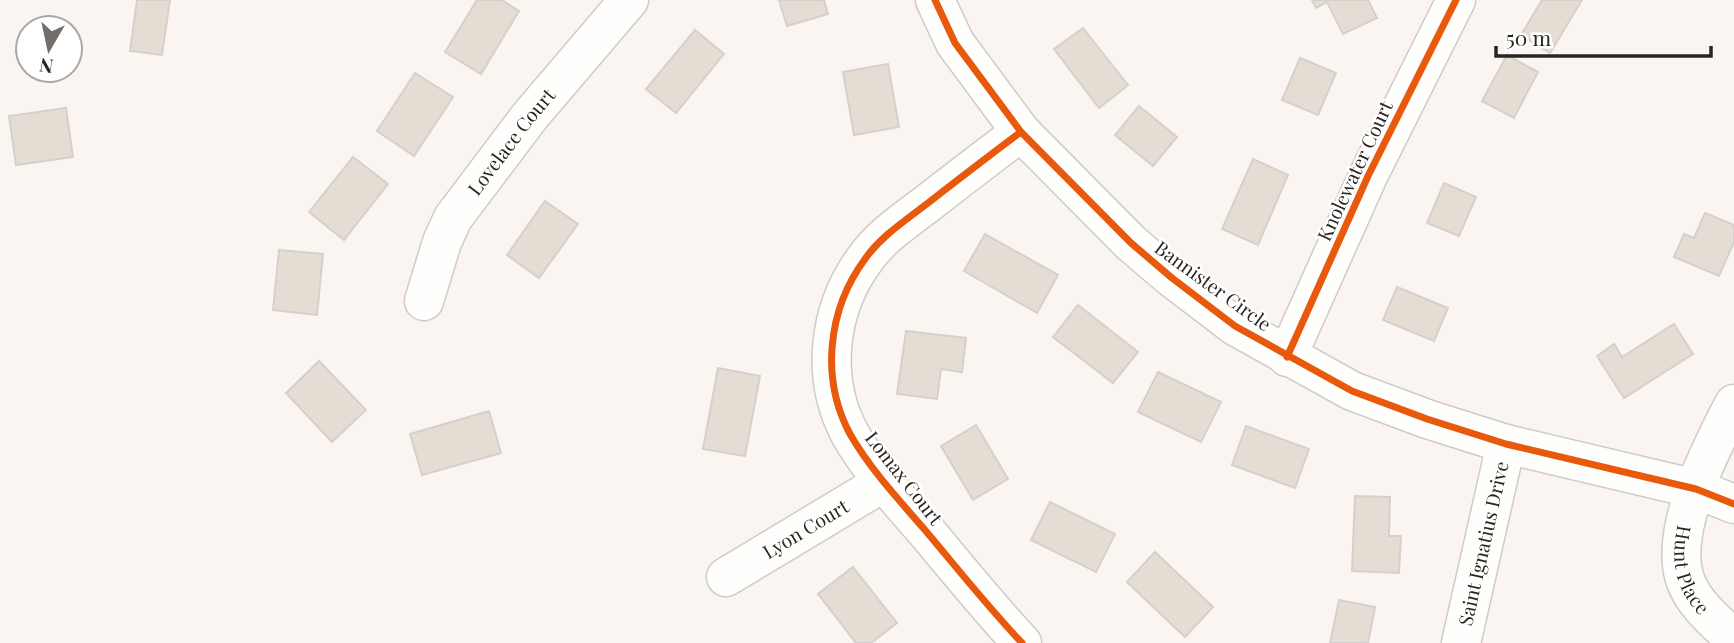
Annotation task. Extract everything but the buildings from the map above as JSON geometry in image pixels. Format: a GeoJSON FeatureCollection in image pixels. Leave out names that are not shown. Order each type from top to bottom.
{"type":"FeatureCollection","features":[{"type":"Feature","properties":{"kind":"street","name":"Lovelace Court"},"geometry":{"type":"LineString","coordinates":[[424,302],[442,242],[453,218],[530,116],[629,0]]}},
{"type":"Feature","properties":{"kind":"street","name":"Bannister Circle"},"geometry":{"type":"LineString","coordinates":[[935,0],[955,43],[1021,131],[1131,243],[1235,326],[1352,391],[1427,419],[1506,444],[1696,489],[1734,505]]}},
{"type":"Feature","properties":{"kind":"street","name":"Knolewater Court"},"geometry":{"type":"LineString","coordinates":[[1287,357],[1368,176],[1456,0]]}},
{"type":"Feature","properties":{"kind":"street","name":"Lomax Court"},"geometry":{"type":"LineString","coordinates":[[1021,131],[890,232],[860,265],[849,282],[838,310],[832,339],[832,366],[835,395],[850,433],[884,482],[1022,643]]}},
{"type":"Feature","properties":{"kind":"street","name":"Hunt Place"},"geometry":{"type":"LineString","coordinates":[[1734,404],[1714,442],[1696,489],[1682,533],[1680,556],[1686,582],[1702,608],[1734,639]]}},
{"type":"Feature","properties":{"kind":"street","name":"Saint Ignatius Drive"},"geometry":{"type":"LineString","coordinates":[[1461,643],[1506,444]]}},
{"type":"Feature","properties":{"kind":"street","name":"Lyon Court"},"geometry":{"type":"LineString","coordinates":[[726,577],[884,482]]}},
{"type":"Feature","properties":{"kind":"cycle path"},"geometry":{"type":"LineString","coordinates":[[935,0],[955,43],[1021,132],[1131,243],[1235,326],[1352,391],[1427,419],[1506,444],[1696,489],[1734,504]]}},
{"type":"Feature","properties":{"kind":"cycle path"},"geometry":{"type":"LineString","coordinates":[[1287,357],[1368,176],[1456,0]]}},
{"type":"Feature","properties":{"kind":"cycle path"},"geometry":{"type":"LineString","coordinates":[[1021,132],[894,229],[871,251],[843,300],[832,344],[832,367],[834,390],[841,412],[850,434],[866,460],[1022,643]]}}]}
